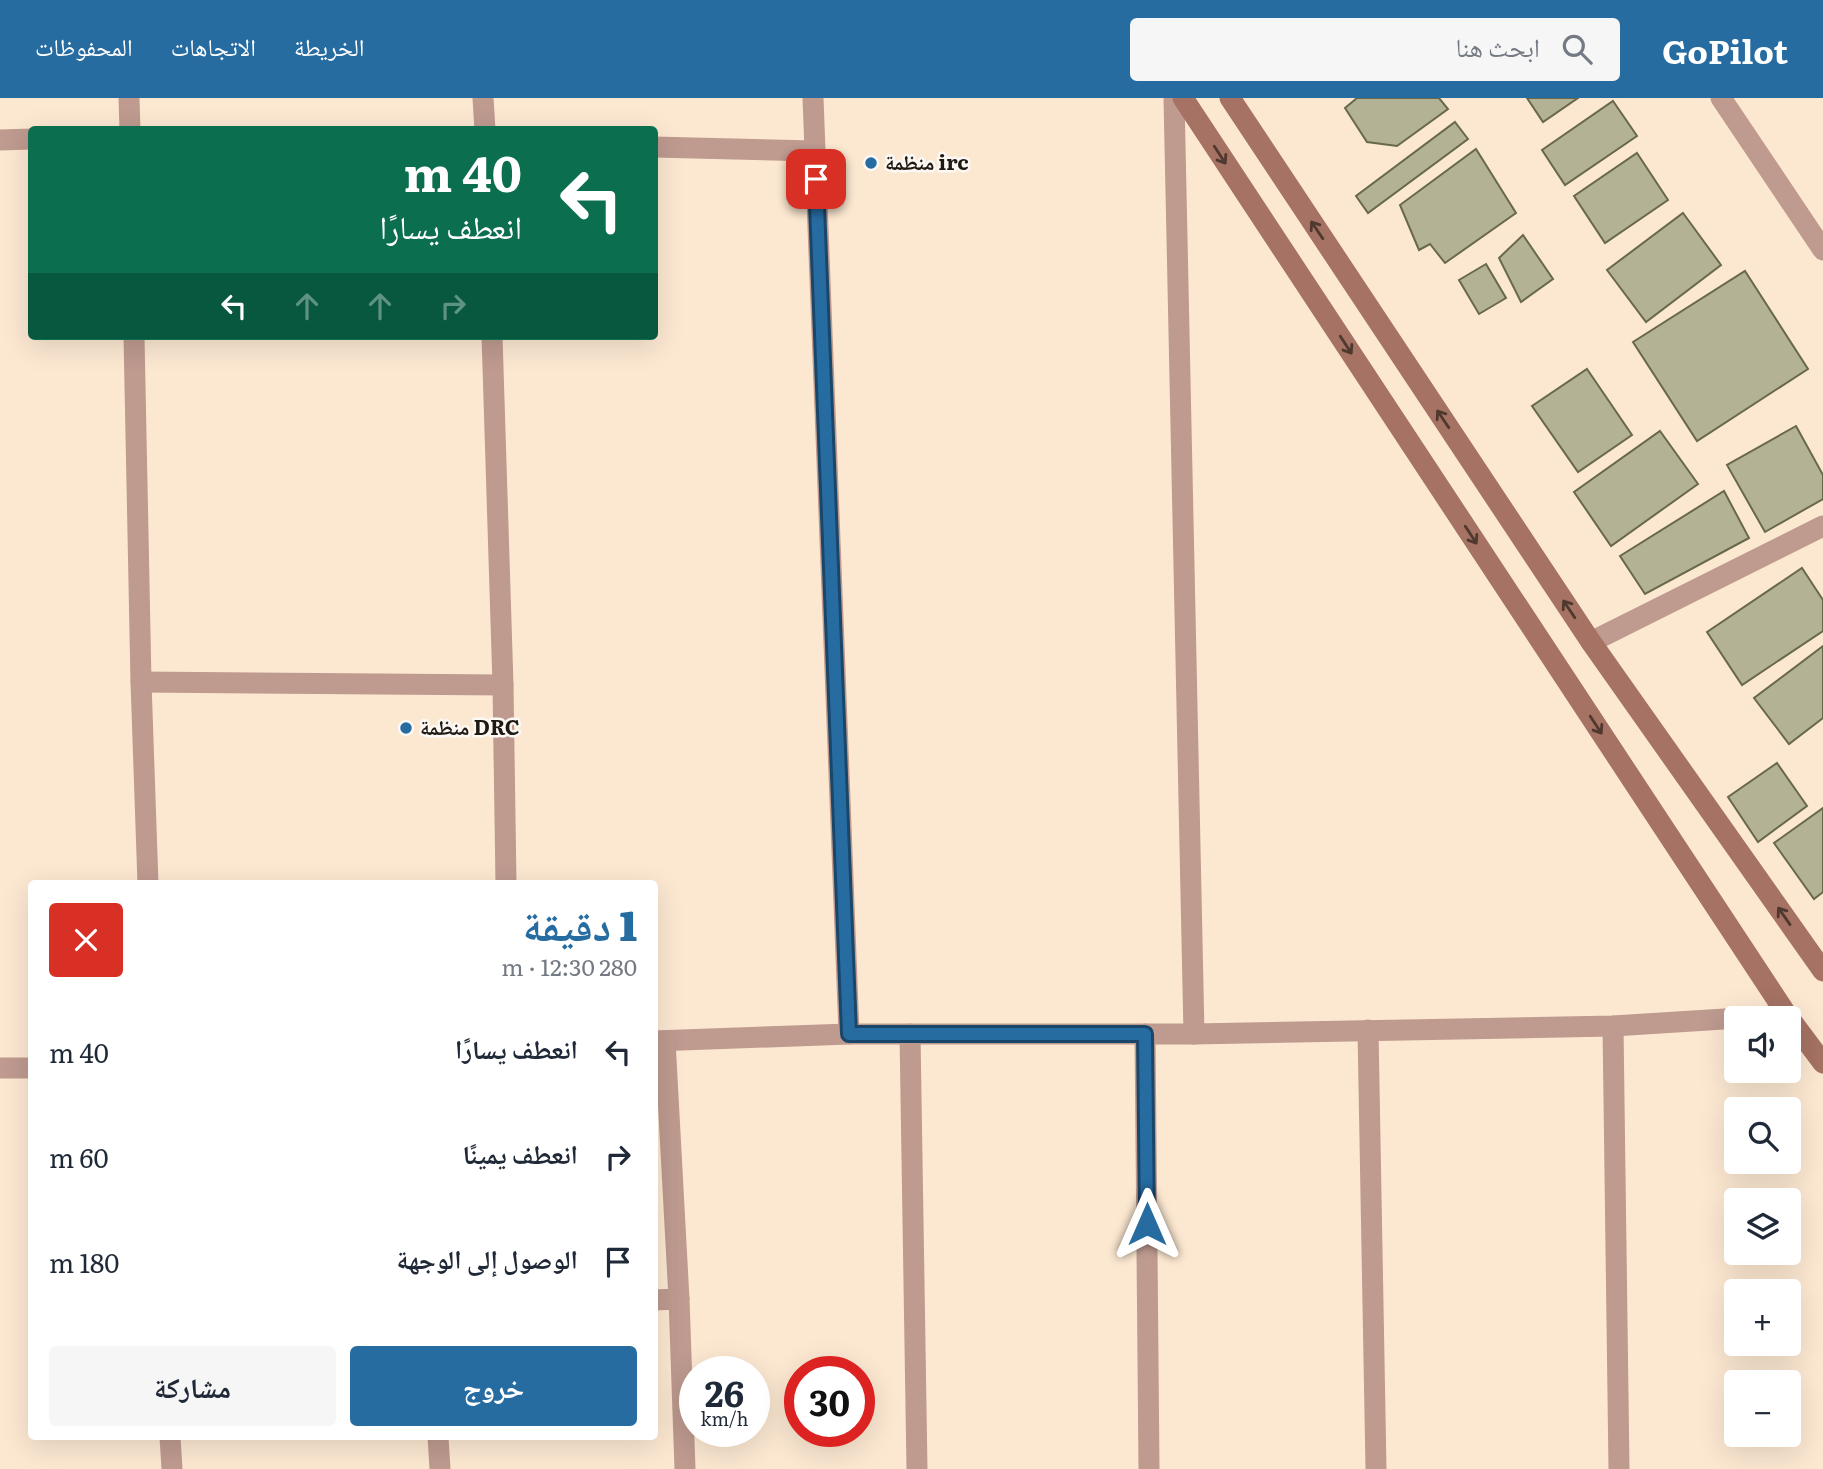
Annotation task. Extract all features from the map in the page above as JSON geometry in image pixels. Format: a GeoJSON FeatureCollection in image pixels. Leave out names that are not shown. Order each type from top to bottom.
{"type":"FeatureCollection","features":[{"type":"Feature","properties":{"kind":"street"},"geometry":{"type":"LineString","coordinates":[[129,98],[130,126]]}},
{"type":"Feature","properties":{"kind":"street"},"geometry":{"type":"LineString","coordinates":[[483,98],[485,126]]}},
{"type":"Feature","properties":{"kind":"street"},"geometry":{"type":"LineString","coordinates":[[813,98],[849,1034]]}},
{"type":"Feature","properties":{"kind":"street"},"geometry":{"type":"LineString","coordinates":[[1174,98],[1194,1034]]}},
{"type":"Feature","properties":{"kind":"street"},"geometry":{"type":"LineString","coordinates":[[1183,98],[1781,1006]]}},
{"type":"Feature","properties":{"kind":"street"},"geometry":{"type":"LineString","coordinates":[[1230,98],[1591,642],[1823,971]]}},
{"type":"Feature","properties":{"kind":"street"},"geometry":{"type":"LineString","coordinates":[[1721,98],[1823,250]]}},
{"type":"Feature","properties":{"kind":"street"},"geometry":{"type":"LineString","coordinates":[[0,140],[28,139]]}},
{"type":"Feature","properties":{"kind":"street"},"geometry":{"type":"LineString","coordinates":[[658,147],[814,151]]}},
{"type":"Feature","properties":{"kind":"street"},"geometry":{"type":"LineString","coordinates":[[134,340],[148,880]]}},
{"type":"Feature","properties":{"kind":"street"},"geometry":{"type":"LineString","coordinates":[[492,340],[506,880]]}},
{"type":"Feature","properties":{"kind":"street"},"geometry":{"type":"LineString","coordinates":[[1591,642],[1823,526]]}},
{"type":"Feature","properties":{"kind":"street"},"geometry":{"type":"LineString","coordinates":[[141,682],[503,684]]}},
{"type":"Feature","properties":{"kind":"street"},"geometry":{"type":"LineString","coordinates":[[685,1469],[678,1299],[659,1041],[849,1034],[1194,1034],[1613,1026],[1724,1019]]}},
{"type":"Feature","properties":{"kind":"street"},"geometry":{"type":"LineString","coordinates":[[1613,1026],[1619,1469]]}},
{"type":"Feature","properties":{"kind":"street"},"geometry":{"type":"LineString","coordinates":[[1368,1031],[1376,1469]]}},
{"type":"Feature","properties":{"kind":"street"},"geometry":{"type":"LineString","coordinates":[[910,1034],[917,1469]]}},
{"type":"Feature","properties":{"kind":"street"},"geometry":{"type":"LineString","coordinates":[[1145,1034],[1149,1469]]}},
{"type":"Feature","properties":{"kind":"street"},"geometry":{"type":"LineString","coordinates":[[1801,1034],[1823,1063]]}},
{"type":"Feature","properties":{"kind":"street"},"geometry":{"type":"LineString","coordinates":[[0,1068],[28,1068]]}},
{"type":"Feature","properties":{"kind":"street"},"geometry":{"type":"LineString","coordinates":[[658,1300],[678,1299]]}},
{"type":"Feature","properties":{"kind":"street"},"geometry":{"type":"LineString","coordinates":[[170,1440],[172,1469]]}},
{"type":"Feature","properties":{"kind":"street"},"geometry":{"type":"LineString","coordinates":[[438,1440],[440,1469]]}},
{"type":"Feature","properties":{"kind":"building"},"geometry":{"type":"Polygon","coordinates":[[[1357,98],[1439,98],[1448,109],[1397,146],[1367,142],[1345,108],[1357,98]]]}},
{"type":"Feature","properties":{"kind":"building"},"geometry":{"type":"Polygon","coordinates":[[[1527,98],[1578,98],[1543,122],[1527,98]]]}},
{"type":"Feature","properties":{"kind":"building"},"geometry":{"type":"Polygon","coordinates":[[[1613,101],[1637,136],[1565,185],[1542,150],[1613,101]]]}},
{"type":"Feature","properties":{"kind":"building"},"geometry":{"type":"Polygon","coordinates":[[[1455,122],[1468,139],[1368,213],[1356,196],[1455,122]]]}},
{"type":"Feature","properties":{"kind":"building"},"geometry":{"type":"Polygon","coordinates":[[[1476,149],[1516,213],[1445,263],[1430,244],[1419,250],[1400,205],[1476,149]]]}},
{"type":"Feature","properties":{"kind":"building"},"geometry":{"type":"Polygon","coordinates":[[[1637,153],[1668,200],[1605,243],[1574,196],[1637,153]]]}},
{"type":"Feature","properties":{"kind":"building"},"geometry":{"type":"Polygon","coordinates":[[[1683,213],[1721,265],[1646,322],[1607,270],[1683,213]]]}},
{"type":"Feature","properties":{"kind":"building"},"geometry":{"type":"Polygon","coordinates":[[[1523,235],[1553,279],[1521,302],[1499,258],[1523,235]]]}},
{"type":"Feature","properties":{"kind":"building"},"geometry":{"type":"Polygon","coordinates":[[[1486,264],[1506,298],[1479,314],[1459,280],[1486,264]]]}},
{"type":"Feature","properties":{"kind":"building"},"geometry":{"type":"Polygon","coordinates":[[[1745,271],[1808,369],[1697,441],[1633,342],[1745,271]]]}},
{"type":"Feature","properties":{"kind":"building"},"geometry":{"type":"Polygon","coordinates":[[[1587,369],[1632,435],[1578,472],[1532,406],[1587,369]]]}},
{"type":"Feature","properties":{"kind":"building"},"geometry":{"type":"Polygon","coordinates":[[[1796,426],[1823,475],[1823,499],[1765,532],[1727,465],[1796,426]]]}},
{"type":"Feature","properties":{"kind":"building"},"geometry":{"type":"Polygon","coordinates":[[[1660,431],[1698,484],[1611,546],[1574,492],[1660,431]]]}},
{"type":"Feature","properties":{"kind":"building"},"geometry":{"type":"Polygon","coordinates":[[[1724,491],[1749,538],[1645,594],[1620,556],[1724,491]]]}},
{"type":"Feature","properties":{"kind":"building"},"geometry":{"type":"Polygon","coordinates":[[[1802,568],[1823,600],[1823,631],[1742,685],[1707,632],[1802,568]]]}},
{"type":"Feature","properties":{"kind":"building"},"geometry":{"type":"Polygon","coordinates":[[[1823,646],[1823,718],[1789,744],[1754,698],[1823,646]]]}},
{"type":"Feature","properties":{"kind":"building"},"geometry":{"type":"Polygon","coordinates":[[[1777,763],[1807,806],[1758,842],[1728,797],[1777,763]]]}},
{"type":"Feature","properties":{"kind":"building"},"geometry":{"type":"Polygon","coordinates":[[[1823,808],[1823,892],[1814,899],[1774,843],[1823,808]]]}},
{"type":"Feature","properties":{"kind":"place","name":"منظمة irc"},"geometry":{"type":"Point","coordinates":[871,163]}},
{"type":"Feature","properties":{"kind":"place","name":"منظمة DRC"},"geometry":{"type":"Point","coordinates":[406,728]}},
{"type":"Feature","properties":{"kind":"route"},"geometry":{"type":"LineString","coordinates":[[816,179],[849,1034],[1145,1034],[1147,1224]]}}]}
